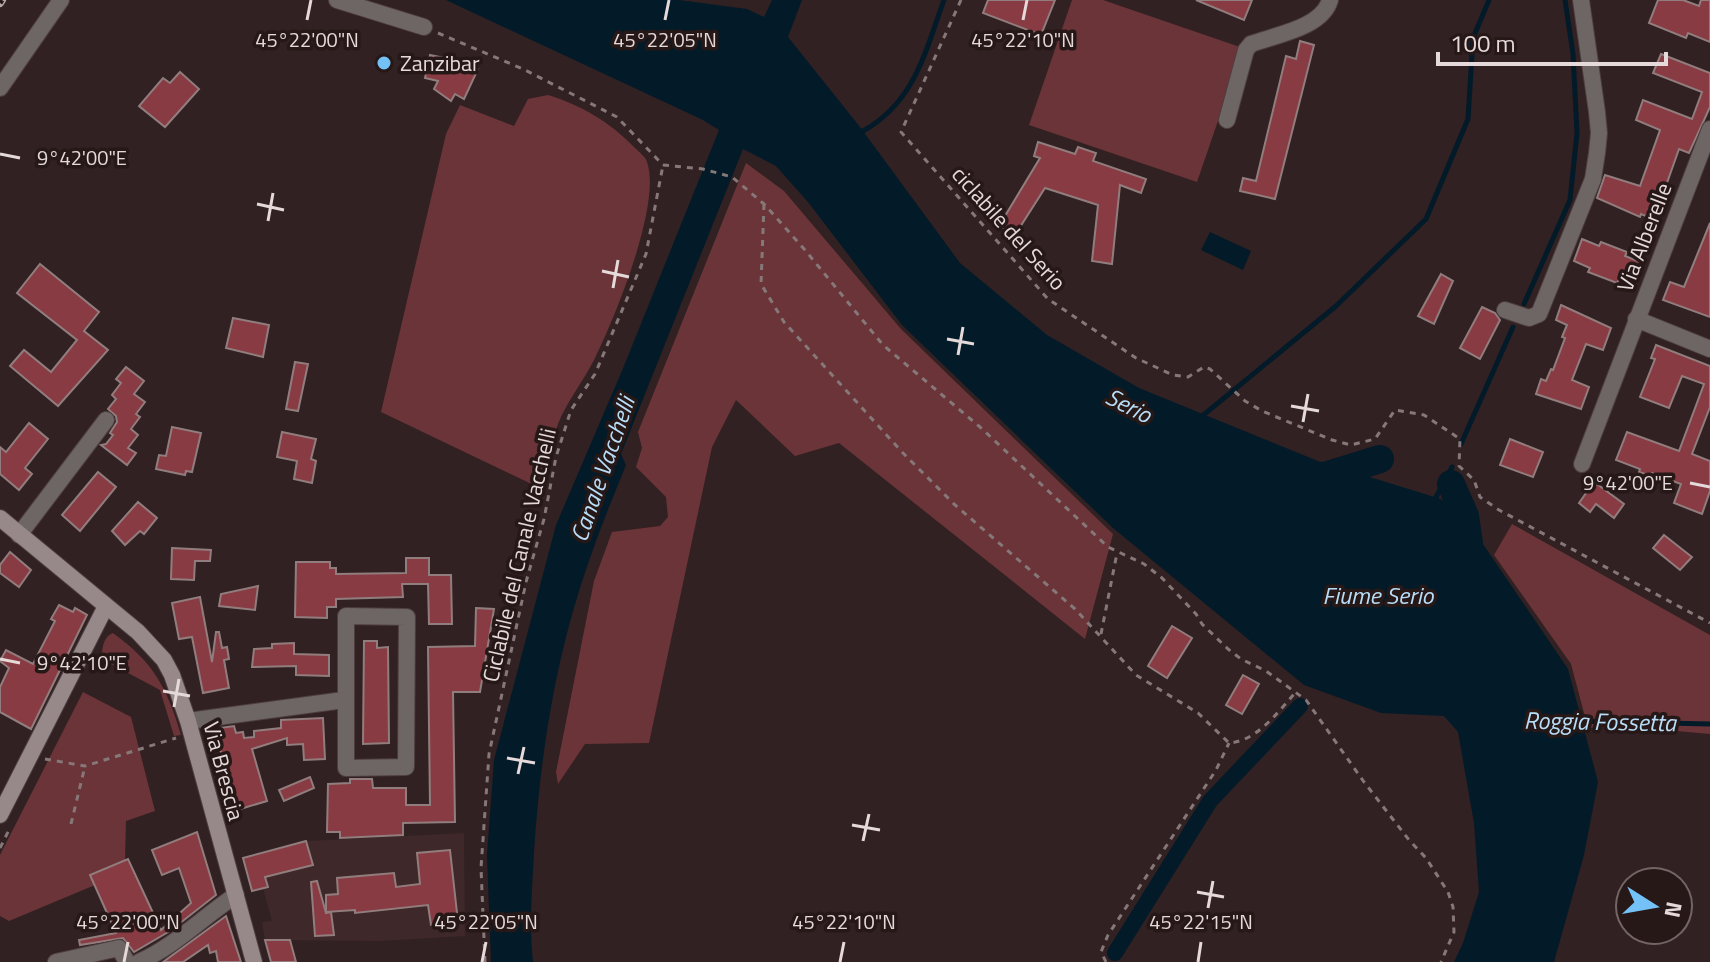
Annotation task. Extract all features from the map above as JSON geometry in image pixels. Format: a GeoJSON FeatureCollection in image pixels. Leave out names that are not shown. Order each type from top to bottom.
{"type":"FeatureCollection","features":[{"type":"Feature","properties":{"kind":"street"},"geometry":{"type":"LineString","coordinates":[[0,88],[61,0]]}},
{"type":"Feature","properties":{"kind":"street"},"geometry":{"type":"LineString","coordinates":[[337,0],[424,27]]}},
{"type":"Feature","properties":{"kind":"street"},"geometry":{"type":"LineString","coordinates":[[1227,120],[1246,50],[1251,44],[1312,22],[1330,0]]}},
{"type":"Feature","properties":{"kind":"street"},"geometry":{"type":"LineString","coordinates":[[1505,310],[1529,318],[1539,314],[1593,179],[1599,133],[1581,0]]}},
{"type":"Feature","properties":{"kind":"street","name":"Via Alberelle"},"geometry":{"type":"LineString","coordinates":[[1582,464],[1710,129]]}},
{"type":"Feature","properties":{"kind":"street","name":"Via Alberelle"},"geometry":{"type":"LineString","coordinates":[[1693,172],[1710,178]]}},
{"type":"Feature","properties":{"kind":"street","name":"Via Alberelle"},"geometry":{"type":"LineString","coordinates":[[1636,319],[1710,349]]}},
{"type":"Feature","properties":{"kind":"street"},"geometry":{"type":"LineString","coordinates":[[19,535],[106,420]]}},
{"type":"Feature","properties":{"kind":"street","name":"Via Brescia"},"geometry":{"type":"LineString","coordinates":[[0,518],[138,632],[164,660],[190,727],[254,962]]}},
{"type":"Feature","properties":{"kind":"street"},"geometry":{"type":"LineString","coordinates":[[0,815],[106,606]]}},
{"type":"Feature","properties":{"kind":"street"},"geometry":{"type":"LineString","coordinates":[[346,616],[407,617],[406,767],[346,768],[344,700],[346,616]]}},
{"type":"Feature","properties":{"kind":"street"},"geometry":{"type":"LineString","coordinates":[[190,727],[344,700]]}},
{"type":"Feature","properties":{"kind":"street"},"geometry":{"type":"LineString","coordinates":[[139,962],[165,950],[236,895]]}},
{"type":"Feature","properties":{"kind":"street"},"geometry":{"type":"LineString","coordinates":[[56,962],[119,948],[127,962]]}},
{"type":"Feature","properties":{"kind":"path","name":"ciclabile del Serio"},"geometry":{"type":"LineString","coordinates":[[961,0],[901,132],[1048,299],[1136,358],[1173,375],[1188,377],[1204,367],[1210,369],[1245,401],[1332,440],[1351,445],[1375,439],[1395,410],[1424,415],[1460,439],[1459,466],[1474,480],[1480,497],[1710,623]]}},
{"type":"Feature","properties":{"kind":"path"},"geometry":{"type":"LineString","coordinates":[[424,27],[523,69],[617,117],[663,165],[703,169],[732,177],[764,204],[883,345],[980,427],[1117,553],[1144,564],[1162,578],[1228,649],[1266,671],[1310,705],[1364,782],[1426,858],[1448,892],[1453,907],[1454,932],[1441,962]]}},
{"type":"Feature","properties":{"kind":"path","name":"Ciclabile del Canale Vacchelli"},"geometry":{"type":"LineString","coordinates":[[485,962],[481,868],[489,754],[526,582],[544,519],[556,457],[571,410],[595,374],[646,254],[663,165]]}},
{"type":"Feature","properties":{"kind":"path"},"geometry":{"type":"LineString","coordinates":[[764,204],[761,284],[784,322],[902,452],[954,504],[1075,609],[1136,675],[1198,713],[1229,743],[1240,742],[1259,731],[1295,693]]}},
{"type":"Feature","properties":{"kind":"path"},"geometry":{"type":"LineString","coordinates":[[1101,634],[1117,553]]}},
{"type":"Feature","properties":{"kind":"path"},"geometry":{"type":"LineString","coordinates":[[45,759],[85,766],[190,727]]}},
{"type":"Feature","properties":{"kind":"path"},"geometry":{"type":"LineString","coordinates":[[1106,962],[1101,952],[1108,935],[1216,770],[1229,743]]}},
{"type":"Feature","properties":{"kind":"path"},"geometry":{"type":"LineString","coordinates":[[71,824],[85,766]]}},
{"type":"Feature","properties":{"kind":"shaded area"},"geometry":{"type":"Polygon","coordinates":[[[1072,0],[1103,0],[1243,48],[1197,182],[1029,125],[1072,0]]]}},
{"type":"Feature","properties":{"kind":"shaded area"},"geometry":{"type":"Polygon","coordinates":[[[548,95],[573,104],[616,130],[645,158],[650,181],[648,205],[634,262],[603,342],[558,424],[544,490],[381,412],[446,134],[460,105],[514,126],[528,99],[548,95]]]}},
{"type":"Feature","properties":{"kind":"shaded area"},"geometry":{"type":"Polygon","coordinates":[[[746,163],[784,191],[901,329],[1113,534],[1085,639],[839,443],[795,456],[736,400],[712,447],[649,743],[585,744],[558,784],[556,772],[594,581],[612,532],[660,526],[668,517],[666,497],[636,467],[642,448],[638,432],[746,163]]]}},
{"type":"Feature","properties":{"kind":"shaded area"},"geometry":{"type":"Polygon","coordinates":[[[1512,524],[1710,635],[1710,734],[1620,726],[1588,728],[1571,664],[1494,555],[1512,524]]]}},
{"type":"Feature","properties":{"kind":"shaded area"},"geometry":{"type":"Polygon","coordinates":[[[113,633],[139,654],[157,677],[181,735],[174,736],[160,690],[100,658],[105,641],[113,633]]]}},
{"type":"Feature","properties":{"kind":"shaded area"},"geometry":{"type":"Polygon","coordinates":[[[83,692],[131,717],[155,811],[126,821],[125,861],[95,885],[9,921],[0,916],[0,855],[83,692]]]}},
{"type":"Feature","properties":{"kind":"shaded area"},"geometry":{"type":"Polygon","coordinates":[[[464,833],[465,936],[381,941],[265,940],[262,922],[272,921],[263,888],[268,887],[265,877],[312,865],[306,841],[464,833]]]}},
{"type":"Feature","properties":{"kind":"water","name":"Fiume Serio"},"geometry":{"type":"Polygon","coordinates":[[[446,0],[679,0],[747,9],[764,17],[772,0],[802,0],[788,37],[860,127],[960,263],[1047,335],[1139,388],[1318,461],[1441,499],[1485,547],[1568,669],[1598,782],[1584,855],[1554,962],[1454,962],[1479,892],[1474,823],[1458,732],[1444,716],[1381,713],[1304,685],[1113,528],[902,325],[808,202],[776,166],[743,149],[621,454],[626,465],[589,561],[567,632],[551,705],[540,779],[532,894],[533,962],[491,962],[487,855],[494,760],[556,525],[719,130],[446,0]]]}},
{"type":"Feature","properties":{"kind":"water"},"geometry":{"type":"Polygon","coordinates":[[[1210,232],[1251,251],[1243,270],[1201,250],[1210,232]]]}},
{"type":"Feature","properties":{"kind":"building"},"geometry":{"type":"Polygon","coordinates":[[[988,0],[1055,0],[1041,35],[983,13],[988,0]]]}},
{"type":"Feature","properties":{"kind":"building"},"geometry":{"type":"Polygon","coordinates":[[[1196,0],[1252,0],[1244,20],[1196,0]]]}},
{"type":"Feature","properties":{"kind":"building"},"geometry":{"type":"Polygon","coordinates":[[[1658,0],[1683,0],[1699,6],[1701,0],[1710,0],[1710,42],[1688,33],[1686,38],[1649,23],[1658,0]]]}},
{"type":"Feature","properties":{"kind":"building"},"geometry":{"type":"Polygon","coordinates":[[[1300,41],[1314,45],[1275,199],[1240,191],[1243,178],[1256,181],[1286,56],[1296,59],[1300,41]]]}},
{"type":"Feature","properties":{"kind":"building"},"geometry":{"type":"Polygon","coordinates":[[[1661,54],[1710,73],[1710,107],[1689,153],[1679,149],[1662,197],[1667,199],[1658,221],[1641,214],[1640,217],[1597,198],[1605,175],[1640,186],[1660,130],[1636,120],[1643,100],[1692,119],[1702,92],[1653,73],[1661,54]]]}},
{"type":"Feature","properties":{"kind":"building"},"geometry":{"type":"Polygon","coordinates":[[[430,55],[464,62],[478,69],[464,99],[455,94],[451,101],[434,89],[438,81],[425,78],[430,55]]]}},
{"type":"Feature","properties":{"kind":"building"},"geometry":{"type":"Polygon","coordinates":[[[180,72],[199,89],[165,127],[139,106],[163,78],[170,83],[180,72]]]}},
{"type":"Feature","properties":{"kind":"building"},"geometry":{"type":"Polygon","coordinates":[[[1038,142],[1075,154],[1078,147],[1096,153],[1093,161],[1146,179],[1141,193],[1120,185],[1112,264],[1092,261],[1098,205],[1045,188],[1015,235],[999,226],[1040,158],[1034,156],[1038,142]]]}},
{"type":"Feature","properties":{"kind":"building"},"geometry":{"type":"Polygon","coordinates":[[[1710,223],[1710,317],[1663,300],[1670,282],[1684,287],[1710,223]]]}},
{"type":"Feature","properties":{"kind":"building"},"geometry":{"type":"Polygon","coordinates":[[[1582,239],[1627,252],[1625,256],[1643,263],[1635,285],[1619,279],[1617,283],[1588,272],[1590,268],[1574,261],[1582,239]]]}},
{"type":"Feature","properties":{"kind":"building"},"geometry":{"type":"Polygon","coordinates":[[[40,264],[99,312],[84,331],[108,350],[58,406],[10,366],[24,350],[51,372],[77,340],[17,293],[40,264]]]}},
{"type":"Feature","properties":{"kind":"building"},"geometry":{"type":"Polygon","coordinates":[[[1441,274],[1453,281],[1434,324],[1418,316],[1441,274]]]}},
{"type":"Feature","properties":{"kind":"building"},"geometry":{"type":"Polygon","coordinates":[[[1561,305],[1611,328],[1603,350],[1586,344],[1572,380],[1589,387],[1581,409],[1536,394],[1541,379],[1546,381],[1553,370],[1565,338],[1562,337],[1567,325],[1556,320],[1561,305]]]}},
{"type":"Feature","properties":{"kind":"building"},"geometry":{"type":"Polygon","coordinates":[[[1482,307],[1495,313],[1500,320],[1480,359],[1460,348],[1482,307]]]}},
{"type":"Feature","properties":{"kind":"building"},"geometry":{"type":"Polygon","coordinates":[[[233,318],[269,325],[263,357],[226,348],[233,318]]]}},
{"type":"Feature","properties":{"kind":"building"},"geometry":{"type":"Polygon","coordinates":[[[1656,345],[1710,366],[1710,407],[1692,454],[1710,461],[1710,491],[1702,514],[1674,503],[1681,484],[1652,473],[1651,476],[1639,472],[1640,469],[1616,460],[1627,432],[1679,451],[1704,384],[1682,376],[1669,408],[1640,397],[1655,359],[1651,358],[1656,345]]]}},
{"type":"Feature","properties":{"kind":"building"},"geometry":{"type":"Polygon","coordinates":[[[295,362],[308,364],[298,411],[286,409],[295,362]]]}},
{"type":"Feature","properties":{"kind":"building"},"geometry":{"type":"Polygon","coordinates":[[[126,367],[144,381],[134,394],[145,402],[136,414],[140,417],[131,429],[138,435],[128,448],[136,453],[127,465],[101,445],[106,444],[113,435],[110,433],[117,422],[116,416],[108,409],[116,399],[112,395],[121,383],[116,379],[126,367]]]}},
{"type":"Feature","properties":{"kind":"building"},"geometry":{"type":"Polygon","coordinates":[[[29,423],[48,439],[25,468],[32,474],[19,490],[0,474],[0,447],[6,452],[29,423]]]}},
{"type":"Feature","properties":{"kind":"building"},"geometry":{"type":"Polygon","coordinates":[[[172,427],[201,433],[192,472],[186,471],[185,475],[156,469],[159,455],[166,456],[172,427]]]}},
{"type":"Feature","properties":{"kind":"building"},"geometry":{"type":"Polygon","coordinates":[[[282,432],[316,439],[311,459],[316,461],[312,483],[294,479],[297,461],[277,457],[282,432]]]}},
{"type":"Feature","properties":{"kind":"building"},"geometry":{"type":"Polygon","coordinates":[[[1510,439],[1543,452],[1533,477],[1500,465],[1510,439]]]}},
{"type":"Feature","properties":{"kind":"building"},"geometry":{"type":"Polygon","coordinates":[[[98,472],[116,487],[80,531],[62,515],[98,472]]]}},
{"type":"Feature","properties":{"kind":"building"},"geometry":{"type":"Polygon","coordinates":[[[1597,484],[1624,504],[1614,518],[1596,504],[1590,512],[1579,503],[1591,486],[1594,488],[1597,484]]]}},
{"type":"Feature","properties":{"kind":"building"},"geometry":{"type":"Polygon","coordinates":[[[138,502],[157,518],[144,534],[140,531],[125,545],[112,531],[138,502]]]}},
{"type":"Feature","properties":{"kind":"building"},"geometry":{"type":"Polygon","coordinates":[[[1664,535],[1692,557],[1680,570],[1653,548],[1664,535]]]}},
{"type":"Feature","properties":{"kind":"building"},"geometry":{"type":"Polygon","coordinates":[[[172,548],[211,550],[210,561],[195,561],[194,580],[171,579],[172,548]]]}},
{"type":"Feature","properties":{"kind":"building"},"geometry":{"type":"Polygon","coordinates":[[[10,552],[31,570],[19,587],[0,573],[0,565],[10,552]]]}},
{"type":"Feature","properties":{"kind":"building"},"geometry":{"type":"Polygon","coordinates":[[[406,558],[429,558],[429,575],[451,575],[452,624],[429,624],[428,584],[402,584],[403,597],[336,599],[336,607],[327,607],[327,618],[295,617],[296,562],[330,562],[330,568],[336,568],[336,574],[406,573],[406,558]]]}},
{"type":"Feature","properties":{"kind":"building"},"geometry":{"type":"Polygon","coordinates":[[[258,586],[255,610],[219,606],[221,594],[258,586]]]}},
{"type":"Feature","properties":{"kind":"building"},"geometry":{"type":"Polygon","coordinates":[[[200,597],[212,662],[216,632],[219,632],[222,648],[227,647],[229,659],[224,660],[229,688],[203,693],[192,637],[179,639],[172,603],[200,597]]]}},
{"type":"Feature","properties":{"kind":"building"},"geometry":{"type":"Polygon","coordinates":[[[59,605],[73,612],[75,608],[87,615],[31,729],[0,712],[0,687],[9,668],[0,661],[6,650],[33,664],[55,621],[51,619],[59,605]]]}},
{"type":"Feature","properties":{"kind":"building"},"geometry":{"type":"Polygon","coordinates":[[[476,608],[494,609],[480,692],[453,692],[455,822],[403,823],[403,835],[340,838],[340,832],[327,832],[328,784],[350,783],[350,779],[372,779],[373,788],[406,788],[406,805],[430,805],[428,647],[475,646],[476,608]]]}},
{"type":"Feature","properties":{"kind":"building"},"geometry":{"type":"Polygon","coordinates":[[[1172,626],[1192,638],[1167,678],[1148,666],[1172,626]]]}},
{"type":"Feature","properties":{"kind":"building"},"geometry":{"type":"Polygon","coordinates":[[[364,641],[377,641],[377,648],[388,647],[389,743],[363,744],[364,641]]]}},
{"type":"Feature","properties":{"kind":"building"},"geometry":{"type":"Polygon","coordinates":[[[294,643],[294,654],[329,655],[329,676],[296,675],[296,666],[252,667],[254,649],[294,643]]]}},
{"type":"Feature","properties":{"kind":"building"},"geometry":{"type":"Polygon","coordinates":[[[1243,675],[1259,684],[1242,714],[1226,705],[1243,675]]]}},
{"type":"Feature","properties":{"kind":"building"},"geometry":{"type":"Polygon","coordinates":[[[323,718],[325,759],[304,760],[303,744],[287,745],[287,738],[252,749],[267,801],[237,810],[220,749],[211,751],[205,730],[234,726],[236,733],[243,732],[244,738],[254,737],[254,731],[281,728],[281,720],[323,718]]]}},
{"type":"Feature","properties":{"kind":"building"},"geometry":{"type":"Polygon","coordinates":[[[310,777],[314,788],[284,801],[279,790],[310,777]]]}},
{"type":"Feature","properties":{"kind":"building"},"geometry":{"type":"Polygon","coordinates":[[[197,832],[216,895],[170,931],[134,952],[123,938],[80,945],[79,940],[116,933],[90,875],[128,859],[161,930],[191,903],[179,868],[162,875],[152,850],[197,832]]]}},
{"type":"Feature","properties":{"kind":"building"},"geometry":{"type":"Polygon","coordinates":[[[306,841],[313,865],[265,877],[268,887],[252,891],[243,858],[306,841]]]}},
{"type":"Feature","properties":{"kind":"building"},"geometry":{"type":"Polygon","coordinates":[[[450,850],[458,922],[431,925],[428,905],[355,913],[355,910],[326,912],[326,895],[338,894],[337,878],[394,873],[396,887],[420,884],[417,853],[450,850]]]}},
{"type":"Feature","properties":{"kind":"building"},"geometry":{"type":"Polygon","coordinates":[[[317,881],[326,913],[331,912],[334,935],[315,936],[311,882],[317,881]]]}},
{"type":"Feature","properties":{"kind":"building"},"geometry":{"type":"Polygon","coordinates":[[[226,916],[241,962],[218,962],[216,951],[210,953],[208,945],[183,962],[163,962],[226,916]]]}},
{"type":"Feature","properties":{"kind":"building"},"geometry":{"type":"Polygon","coordinates":[[[265,940],[290,940],[296,962],[271,962],[265,940]]]}},
{"type":"Feature","properties":{"kind":"waterway"},"geometry":{"type":"LineString","coordinates":[[863,131],[895,106],[906,91],[924,57],[944,0]]}},
{"type":"Feature","properties":{"kind":"waterway"},"geometry":{"type":"LineString","coordinates":[[1201,417],[1336,306],[1426,219],[1468,119],[1473,38],[1489,0]]}},
{"type":"Feature","properties":{"kind":"waterway"},"geometry":{"type":"LineString","coordinates":[[1524,304],[1570,200],[1577,133],[1573,54],[1565,0]]}},
{"type":"Feature","properties":{"kind":"waterway"},"geometry":{"type":"LineString","coordinates":[[1461,444],[1513,327]]}},
{"type":"Feature","properties":{"kind":"waterway"},"geometry":{"type":"LineString","coordinates":[[1312,480],[1380,459]]}},
{"type":"Feature","properties":{"kind":"waterway"},"geometry":{"type":"LineString","coordinates":[[1434,501],[1452,467]]}},
{"type":"Feature","properties":{"kind":"waterway"},"geometry":{"type":"LineString","coordinates":[[1451,484],[1465,516],[1472,564]]}},
{"type":"Feature","properties":{"kind":"waterway"},"geometry":{"type":"LineString","coordinates":[[1115,953],[1210,801],[1300,706]]}},
{"type":"Feature","properties":{"kind":"waterway","name":"Roggia Fossetta"},"geometry":{"type":"LineString","coordinates":[[1575,721],[1710,724]]}},
{"type":"Feature","properties":{"kind":"place","name":"Zanzibar"},"geometry":{"type":"Point","coordinates":[384,63]}},
{"type":"Feature","properties":{"kind":"water label","name":"Serio"},"geometry":{"type":"Point","coordinates":[1129,405]}},
{"type":"Feature","properties":{"kind":"water label","name":"Canale Vacchelli"},"geometry":{"type":"Point","coordinates":[602,469]}}]}
